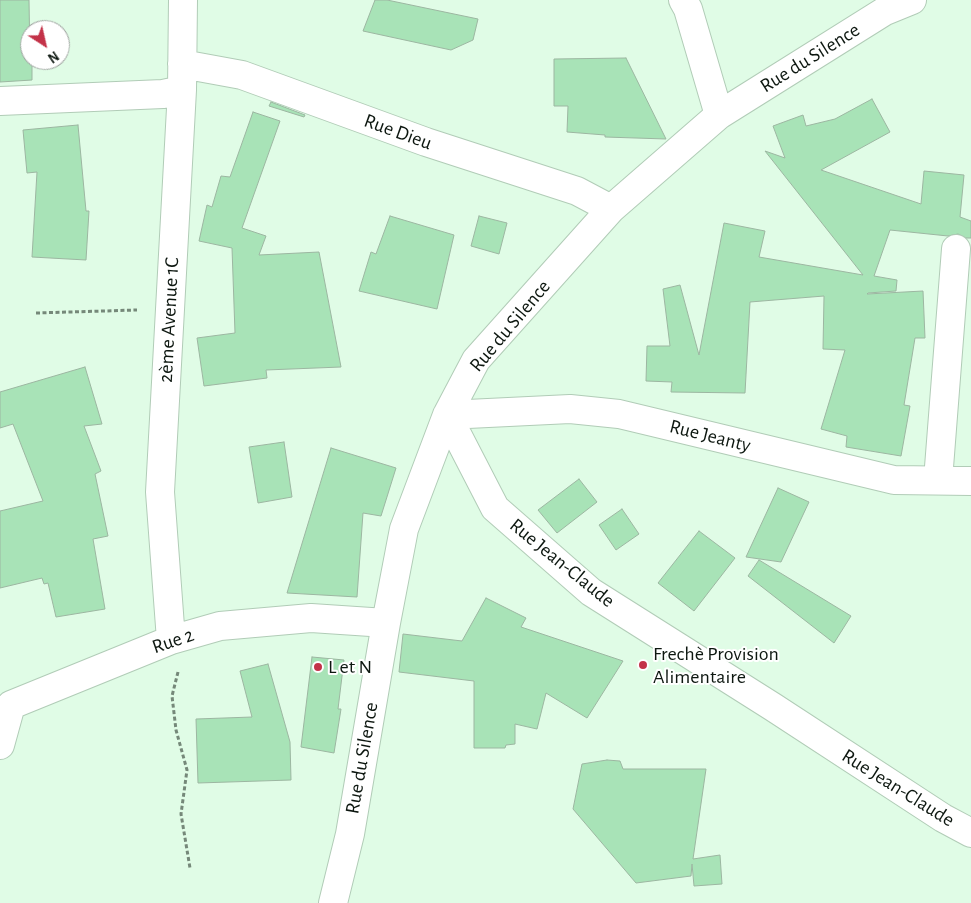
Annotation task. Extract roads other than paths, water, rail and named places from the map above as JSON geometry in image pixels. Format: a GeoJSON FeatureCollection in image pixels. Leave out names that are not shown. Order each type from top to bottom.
{"type":"FeatureCollection","features":[{"type":"Feature","properties":{"kind":"street","name":"2ème Avenue 1C"},"geometry":{"type":"LineString","coordinates":[[171,640],[160,492],[182,77],[183,0]]}},
{"type":"Feature","properties":{"kind":"street"},"geometry":{"type":"LineString","coordinates":[[683,0],[688,9],[719,115]]}},
{"type":"Feature","properties":{"kind":"street","name":"Rue du Silence"},"geometry":{"type":"LineString","coordinates":[[333,903],[350,834],[404,529],[447,415],[476,360],[611,209],[719,115],[884,11],[912,0]]}},
{"type":"Feature","properties":{"kind":"street","name":"Rue Dieu"},"geometry":{"type":"LineString","coordinates":[[0,101],[163,94],[182,77],[242,76],[426,142],[577,191],[611,209]]}},
{"type":"Feature","properties":{"kind":"street"},"geometry":{"type":"LineString","coordinates":[[938,480],[956,249]]}},
{"type":"Feature","properties":{"kind":"street","name":"Rue Jeanty"},"geometry":{"type":"LineString","coordinates":[[447,415],[570,409],[619,414],[894,480],[971,481]]}},
{"type":"Feature","properties":{"kind":"street","name":"Rue Jean-Claude"},"geometry":{"type":"LineString","coordinates":[[447,415],[496,508],[591,592],[773,707],[943,818],[971,833]]}},
{"type":"Feature","properties":{"kind":"street","name":"Rue 2"},"geometry":{"type":"LineString","coordinates":[[0,745],[11,705],[171,640],[220,626],[311,618],[386,623]]}},
{"type":"Feature","properties":{"kind":"place","name":"Frechè Provision Alimentaire"},"geometry":{"type":"Point","coordinates":[643,665]}},
{"type":"Feature","properties":{"kind":"place","name":"L et N"},"geometry":{"type":"Point","coordinates":[318,667]}}]}
